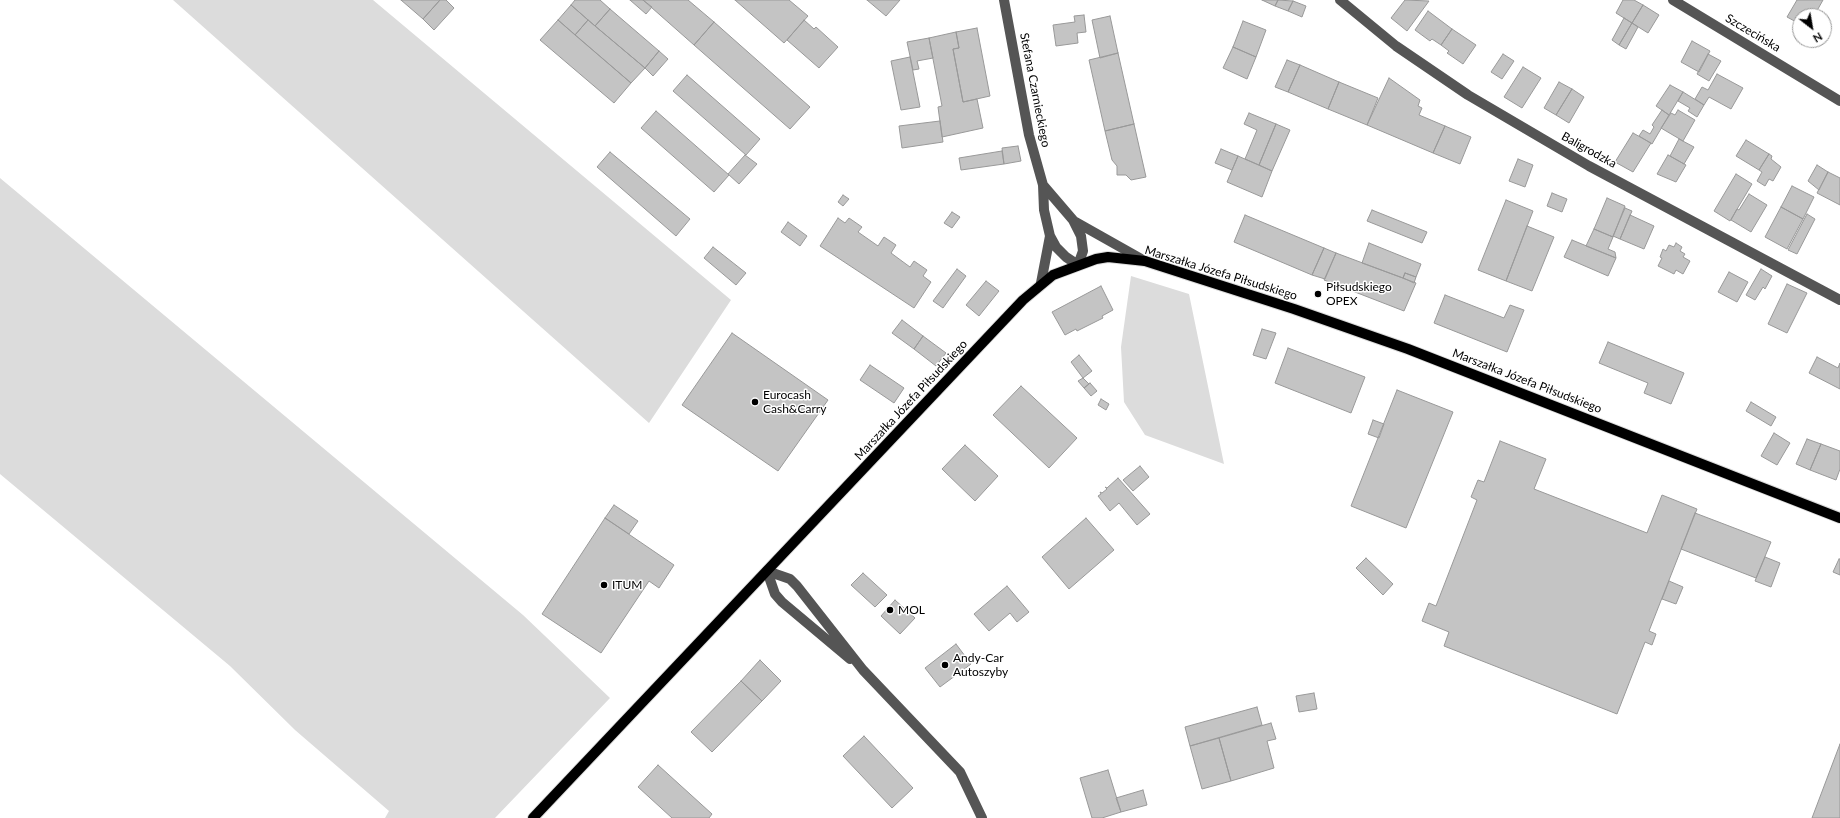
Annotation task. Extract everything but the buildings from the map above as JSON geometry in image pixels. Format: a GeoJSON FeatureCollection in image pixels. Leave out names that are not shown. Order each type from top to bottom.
{"type":"FeatureCollection","features":[{"type":"Feature","properties":{"kind":"main road","name":"Marszałka Józefa Piłsudskiego"},"geometry":{"type":"LineString","coordinates":[[533,818],[1023,300],[1041,283],[1053,275],[1078,265],[1108,257],[1145,261],[1287,306],[1408,349],[1840,518]]}},
{"type":"Feature","properties":{"kind":"street","name":"Stefana Czarnieckiego"},"geometry":{"type":"LineString","coordinates":[[1004,0],[1029,135],[1043,185],[1044,210],[1050,236],[1056,247],[1066,257],[1078,265],[1083,251],[1081,236],[1073,220],[1043,185]]}},
{"type":"Feature","properties":{"kind":"street","name":"Baligrodzka"},"geometry":{"type":"LineString","coordinates":[[1340,0],[1396,46],[1468,95],[1589,166],[1840,300]]}},
{"type":"Feature","properties":{"kind":"street","name":"Szczecińska"},"geometry":{"type":"LineString","coordinates":[[1673,0],[1840,101]]}},
{"type":"Feature","properties":{"kind":"street","name":"Stefana Czarnieckiego"},"geometry":{"type":"LineString","coordinates":[[1073,220],[1145,261]]}},
{"type":"Feature","properties":{"kind":"street","name":"Stefana Czarnieckiego"},"geometry":{"type":"LineString","coordinates":[[1041,283],[1050,236]]}},
{"type":"Feature","properties":{"kind":"street"},"geometry":{"type":"LineString","coordinates":[[767,571],[775,594],[782,602],[863,670]]}},
{"type":"Feature","properties":{"kind":"street"},"geometry":{"type":"LineString","coordinates":[[767,571],[790,579],[797,586],[863,670],[960,772],[982,818]]}},
{"type":"Feature","properties":{"kind":"shaded area"},"geometry":{"type":"Polygon","coordinates":[[[173,0],[373,0],[731,300],[649,423],[173,0]]]}},
{"type":"Feature","properties":{"kind":"shaded area"},"geometry":{"type":"Polygon","coordinates":[[[0,178],[523,615],[610,698],[495,818],[385,818],[389,811],[295,730],[230,666],[0,474],[0,178]]]}},
{"type":"Feature","properties":{"kind":"shaded area"},"geometry":{"type":"Polygon","coordinates":[[[1131,276],[1189,294],[1224,464],[1145,435],[1124,402],[1121,347],[1131,276]]]}},
{"type":"Feature","properties":{"kind":"place","name":"Piłsudskiego OPEX"},"geometry":{"type":"Point","coordinates":[1318,294]}},
{"type":"Feature","properties":{"kind":"place","name":"Eurocash Cash&Carry"},"geometry":{"type":"Point","coordinates":[755,402]}},
{"type":"Feature","properties":{"kind":"place","name":"ITUM"},"geometry":{"type":"Point","coordinates":[604,585]}},
{"type":"Feature","properties":{"kind":"place","name":"MOL"},"geometry":{"type":"Point","coordinates":[890,610]}},
{"type":"Feature","properties":{"kind":"place","name":"Andy-Car Autoszyby"},"geometry":{"type":"Point","coordinates":[945,665]}}]}
